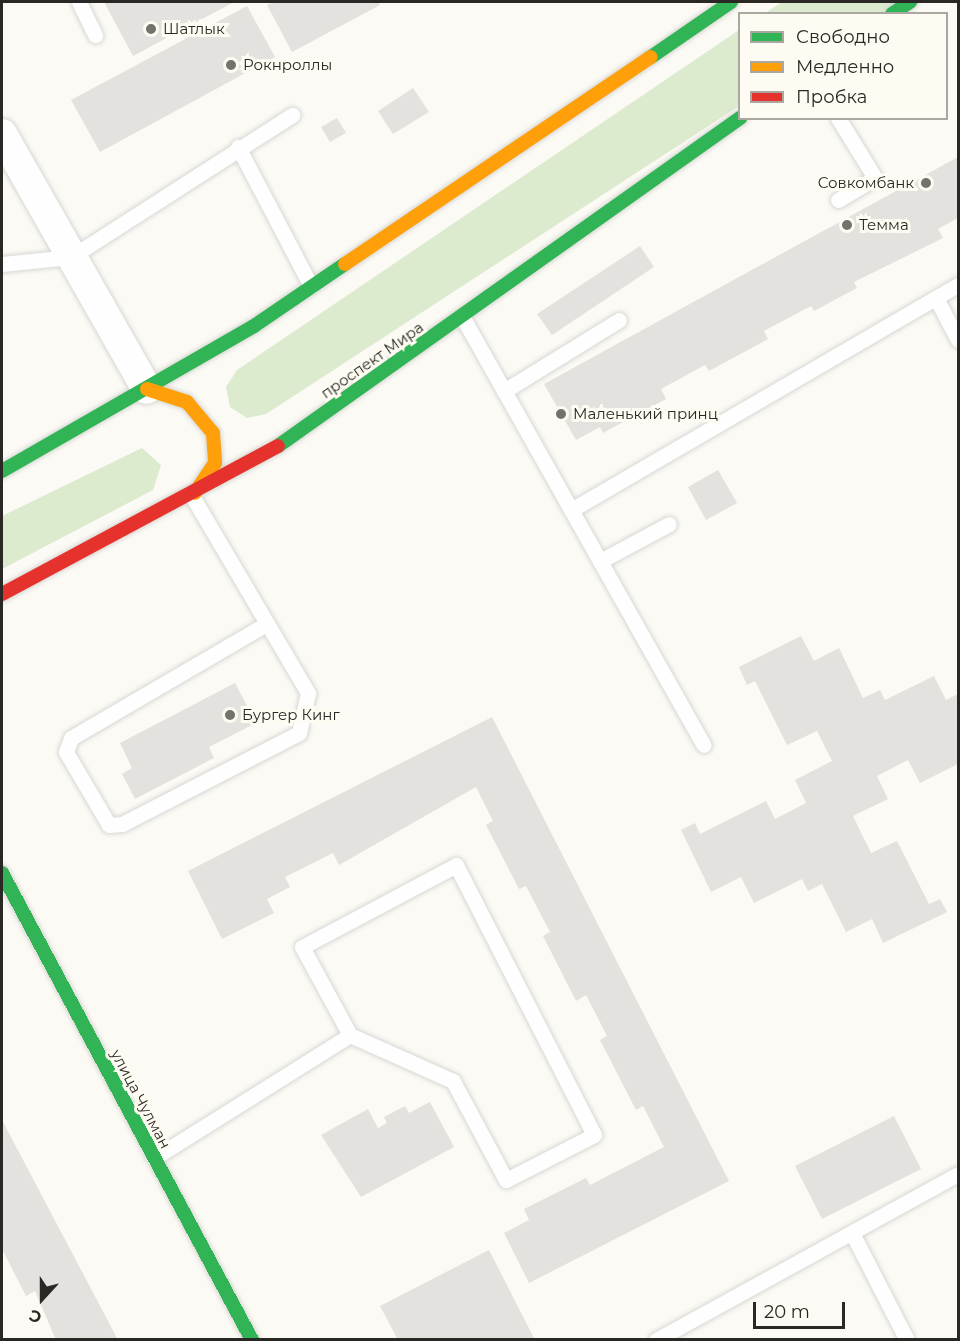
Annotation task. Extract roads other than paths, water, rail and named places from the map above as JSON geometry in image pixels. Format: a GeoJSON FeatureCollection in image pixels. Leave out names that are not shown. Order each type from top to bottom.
{"type":"FeatureCollection","features":[{"type":"Feature","properties":{"kind":"main road"},"geometry":{"type":"LineString","coordinates":[[2,471],[147,389],[311,286],[731,2]]}},
{"type":"Feature","properties":{"kind":"main road"},"geometry":{"type":"LineString","coordinates":[[895,12],[910,2]]}},
{"type":"Feature","properties":{"kind":"main road","name":"проспект Мира"},"geometry":{"type":"LineString","coordinates":[[2,594],[192,496],[278,446],[463,318],[738,119]]}},
{"type":"Feature","properties":{"kind":"main road"},"geometry":{"type":"LineString","coordinates":[[147,389],[187,402],[213,433],[215,464],[192,496]]}},
{"type":"Feature","properties":{"kind":"main road","name":"улица Чулман"},"geometry":{"type":"LineString","coordinates":[[2,873],[252,1340]]}},
{"type":"Feature","properties":{"kind":"street"},"geometry":{"type":"LineString","coordinates":[[2,134],[147,389]]}},
{"type":"Feature","properties":{"kind":"lane"},"geometry":{"type":"LineString","coordinates":[[79,2],[95,35]]}},
{"type":"Feature","properties":{"kind":"lane"},"geometry":{"type":"LineString","coordinates":[[2,264],[71,257],[238,147],[292,115]]}},
{"type":"Feature","properties":{"kind":"lane"},"geometry":{"type":"LineString","coordinates":[[838,200],[875,178],[839,120]]}},
{"type":"Feature","properties":{"kind":"lane"},"geometry":{"type":"LineString","coordinates":[[238,147],[311,286]]}},
{"type":"Feature","properties":{"kind":"lane"},"geometry":{"type":"LineString","coordinates":[[571,510],[958,285]]}},
{"type":"Feature","properties":{"kind":"lane"},"geometry":{"type":"LineString","coordinates":[[936,298],[958,340]]}},
{"type":"Feature","properties":{"kind":"lane"},"geometry":{"type":"LineString","coordinates":[[463,318],[704,745]]}},
{"type":"Feature","properties":{"kind":"lane"},"geometry":{"type":"LineString","coordinates":[[504,391],[619,320]]}},
{"type":"Feature","properties":{"kind":"lane"},"geometry":{"type":"LineString","coordinates":[[192,496],[309,693],[299,733],[122,824],[109,825],[66,752],[71,738],[266,624]]}},
{"type":"Feature","properties":{"kind":"lane"},"geometry":{"type":"LineString","coordinates":[[600,561],[669,524]]}},
{"type":"Feature","properties":{"kind":"lane"},"geometry":{"type":"LineString","coordinates":[[456,865],[594,1135],[506,1180],[453,1081],[350,1035],[302,947],[456,865]]}},
{"type":"Feature","properties":{"kind":"lane"},"geometry":{"type":"LineString","coordinates":[[154,1158],[350,1035]]}},
{"type":"Feature","properties":{"kind":"lane"},"geometry":{"type":"LineString","coordinates":[[656,1340],[958,1174]]}},
{"type":"Feature","properties":{"kind":"lane"},"geometry":{"type":"LineString","coordinates":[[852,1233],[907,1340]]}},
{"type":"Feature","properties":{"kind":"place","name":"Шатлык"},"geometry":{"type":"Point","coordinates":[151,29]}},
{"type":"Feature","properties":{"kind":"place","name":"Рокнроллы"},"geometry":{"type":"Point","coordinates":[231,65]}},
{"type":"Feature","properties":{"kind":"place","name":"Совкомбанк"},"geometry":{"type":"Point","coordinates":[926,183]}},
{"type":"Feature","properties":{"kind":"place","name":"Темма"},"geometry":{"type":"Point","coordinates":[847,225]}},
{"type":"Feature","properties":{"kind":"place","name":"Маленький принц"},"geometry":{"type":"Point","coordinates":[561,414]}},
{"type":"Feature","properties":{"kind":"place","name":"Бургер Кинг"},"geometry":{"type":"Point","coordinates":[230,715]}}]}
